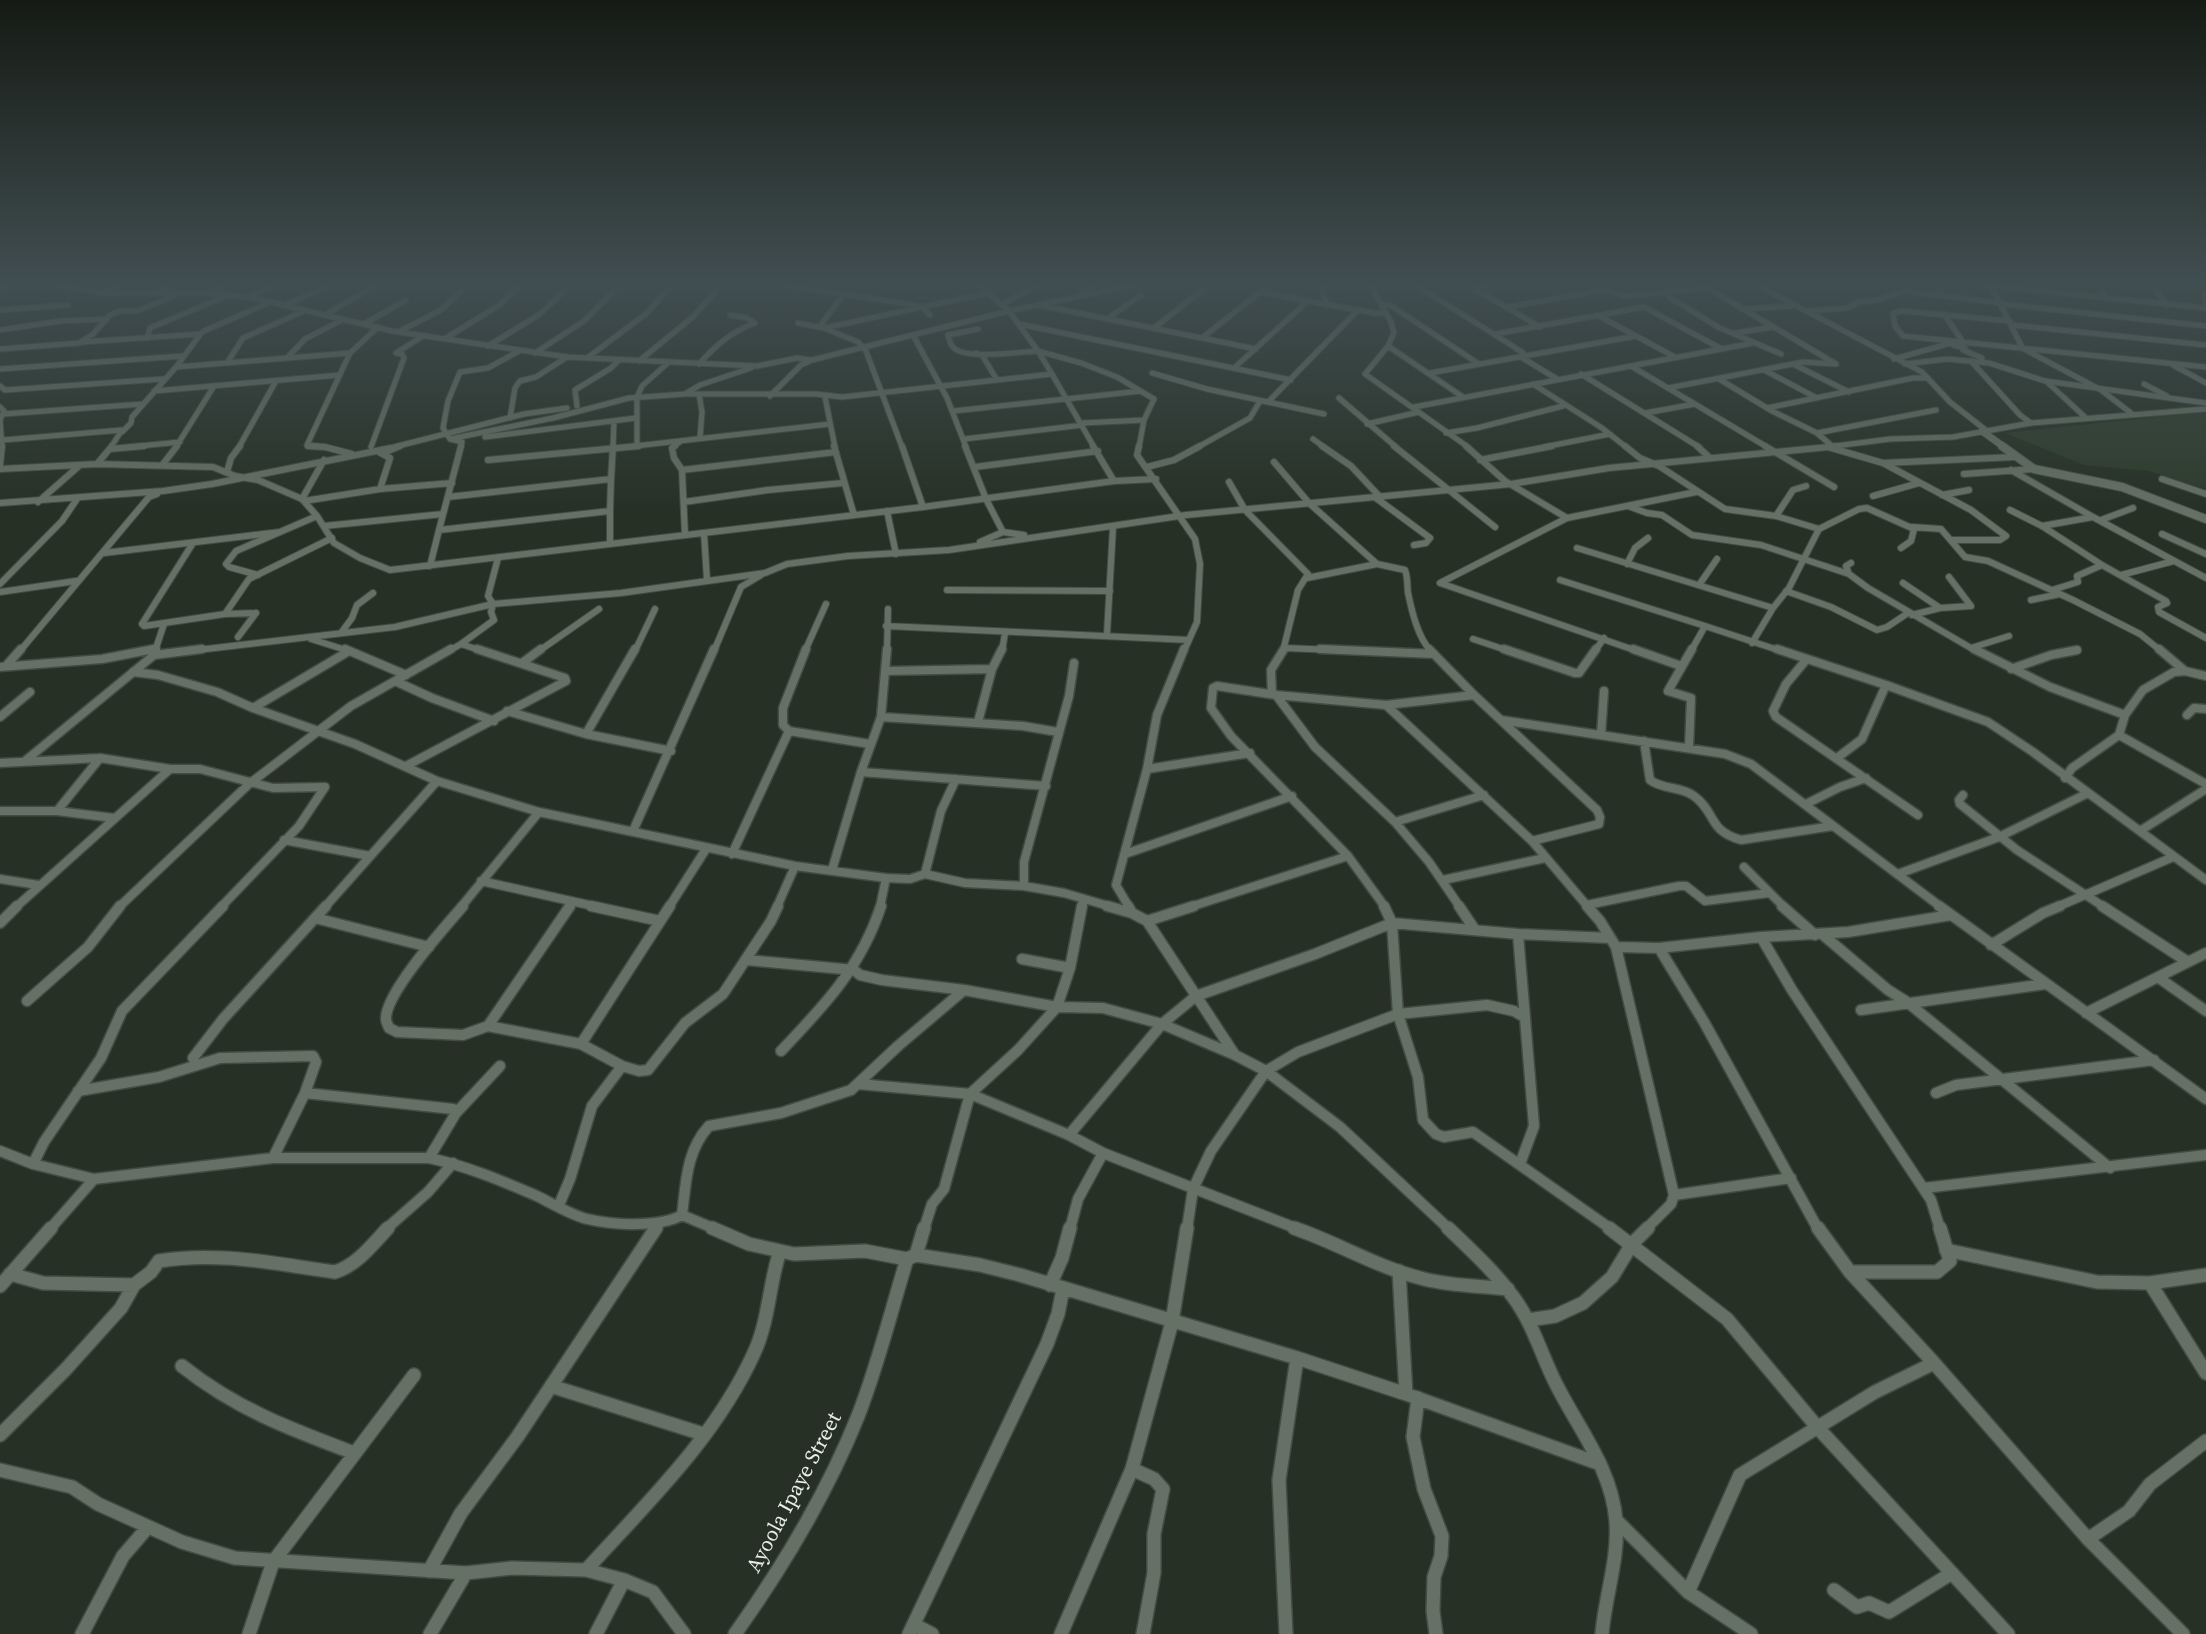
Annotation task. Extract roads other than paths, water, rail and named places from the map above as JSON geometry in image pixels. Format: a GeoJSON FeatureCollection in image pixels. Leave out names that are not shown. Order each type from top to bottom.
{"type":"FeatureCollection","features":[{"type":"Feature","properties":{"kind":"street"},"geometry":{"type":"LineString","coordinates":[[0,369],[123,360]]}},
{"type":"Feature","properties":{"kind":"street"},"geometry":{"type":"LineString","coordinates":[[3,440],[122,430],[122,432],[180,360]]}},
{"type":"Feature","properties":{"kind":"street"},"geometry":{"type":"LineString","coordinates":[[176,367],[260,360]]}},
{"type":"Feature","properties":{"kind":"street"},"geometry":{"type":"LineString","coordinates":[[347,360],[307,445],[353,454]]}},
{"type":"Feature","properties":{"kind":"street"},"geometry":{"type":"LineString","coordinates":[[373,449],[403,360]]}},
{"type":"Feature","properties":{"kind":"street"},"geometry":{"type":"LineString","coordinates":[[444,433],[448,401],[460,372],[488,368],[502,360]]}},
{"type":"Feature","properties":{"kind":"street"},"geometry":{"type":"LineString","coordinates":[[510,418],[515,388],[520,381],[536,377],[562,360]]}},
{"type":"Feature","properties":{"kind":"street"},"geometry":{"type":"LineString","coordinates":[[577,406],[575,390],[611,368],[619,360]]}},
{"type":"Feature","properties":{"kind":"street"},"geometry":{"type":"LineString","coordinates":[[624,360],[757,366]]}},
{"type":"Feature","properties":{"kind":"street"},"geometry":{"type":"LineString","coordinates":[[699,364],[703,360]]}},
{"type":"Feature","properties":{"kind":"street"},"geometry":{"type":"LineString","coordinates":[[686,394],[700,385],[757,366],[786,360]]}},
{"type":"Feature","properties":{"kind":"street"},"geometry":{"type":"LineString","coordinates":[[770,396],[801,365],[811,360]]}},
{"type":"Feature","properties":{"kind":"street"},"geometry":{"type":"LineString","coordinates":[[870,360],[890,408],[892,426],[898,435],[923,507]]}},
{"type":"Feature","properties":{"kind":"street"},"geometry":{"type":"LineString","coordinates":[[928,360],[953,411],[986,498],[1003,532]]}},
{"type":"Feature","properties":{"kind":"street"},"geometry":{"type":"LineString","coordinates":[[985,360],[997,380]]}},
{"type":"Feature","properties":{"kind":"street"},"geometry":{"type":"LineString","coordinates":[[1044,360],[1114,481]]}},
{"type":"Feature","properties":{"kind":"street"},"geometry":{"type":"LineString","coordinates":[[1072,360],[1142,391],[1154,399],[1144,420],[1136,448],[1137,454],[1195,539],[1200,564],[1197,622],[1157,715],[1147,769],[1116,885],[1132,913]]}},
{"type":"Feature","properties":{"kind":"street"},"geometry":{"type":"LineString","coordinates":[[1196,360],[1291,380]]}},
{"type":"Feature","properties":{"kind":"street"},"geometry":{"type":"LineString","coordinates":[[1234,368],[1243,360]]}},
{"type":"Feature","properties":{"kind":"street"},"geometry":{"type":"LineString","coordinates":[[1268,402],[1310,360]]}},
{"type":"Feature","properties":{"kind":"street"},"geometry":{"type":"LineString","coordinates":[[1376,360],[1365,374],[1473,451],[1480,460],[1511,484],[1567,518]]}},
{"type":"Feature","properties":{"kind":"street"},"geometry":{"type":"LineString","coordinates":[[1410,360],[1463,397]]}},
{"type":"Feature","properties":{"kind":"street"},"geometry":{"type":"LineString","coordinates":[[1473,360],[1479,364]]}},
{"type":"Feature","properties":{"kind":"street"},"geometry":{"type":"LineString","coordinates":[[1430,373],[1501,360]]}},
{"type":"Feature","properties":{"kind":"street"},"geometry":{"type":"LineString","coordinates":[[1526,360],[1558,379]]}},
{"type":"Feature","properties":{"kind":"street"},"geometry":{"type":"LineString","coordinates":[[1367,423],[1463,397],[1659,360]]}},
{"type":"Feature","properties":{"kind":"street"},"geometry":{"type":"LineString","coordinates":[[1668,388],[1803,362],[1836,364],[1830,360]]}},
{"type":"Feature","properties":{"kind":"street"},"geometry":{"type":"LineString","coordinates":[[1897,360],[1929,378],[1950,402],[2015,457],[2034,469]]}},
{"type":"Feature","properties":{"kind":"street"},"geometry":{"type":"LineString","coordinates":[[1905,364],[1936,360]]}},
{"type":"Feature","properties":{"kind":"street"},"geometry":{"type":"LineString","coordinates":[[1962,360],[1989,363]]}},
{"type":"Feature","properties":{"kind":"street"},"geometry":{"type":"LineString","coordinates":[[1984,360],[2045,381],[2206,403]]}},
{"type":"Feature","properties":{"kind":"street"},"geometry":{"type":"LineString","coordinates":[[2046,360],[2101,390],[2131,413]]}},
{"type":"Feature","properties":{"kind":"street"},"geometry":{"type":"LineString","coordinates":[[2146,360],[2170,363],[2206,383]]}},
{"type":"Feature","properties":{"kind":"street"},"geometry":{"type":"LineString","coordinates":[[1971,361],[2020,415],[2031,423]]}},
{"type":"Feature","properties":{"kind":"street"},"geometry":{"type":"LineString","coordinates":[[637,446],[637,397],[642,386],[669,362]]}},
{"type":"Feature","properties":{"kind":"street"},"geometry":{"type":"LineString","coordinates":[[1793,364],[1849,393]]}},
{"type":"Feature","properties":{"kind":"street"},"geometry":{"type":"LineString","coordinates":[[1631,366],[1770,451],[1783,455],[1834,487]]}},
{"type":"Feature","properties":{"kind":"street"},"geometry":{"type":"LineString","coordinates":[[2179,367],[2206,367]]}},
{"type":"Feature","properties":{"kind":"street"},"geometry":{"type":"LineString","coordinates":[[1764,370],[1817,399]]}},
{"type":"Feature","properties":{"kind":"street"},"geometry":{"type":"LineString","coordinates":[[1152,373],[1176,382],[1324,414]]}},
{"type":"Feature","properties":{"kind":"street"},"geometry":{"type":"LineString","coordinates":[[0,503],[39,502],[163,491],[243,477],[373,449],[391,448],[510,418],[637,397],[686,394],[770,396],[816,394],[842,398],[1052,374]]}},
{"type":"Feature","properties":{"kind":"street"},"geometry":{"type":"LineString","coordinates":[[1581,374],[1699,447],[1710,458]]}},
{"type":"Feature","properties":{"kind":"street"},"geometry":{"type":"LineString","coordinates":[[154,391],[340,375]]}},
{"type":"Feature","properties":{"kind":"street"},"geometry":{"type":"LineString","coordinates":[[1767,408],[1849,393],[1913,378],[1929,378]]}},
{"type":"Feature","properties":{"kind":"street"},"geometry":{"type":"LineString","coordinates":[[0,398],[2,388],[163,379]]}},
{"type":"Feature","properties":{"kind":"street"},"geometry":{"type":"LineString","coordinates":[[1719,379],[1767,408],[1817,433],[1830,447],[1883,463],[1971,510],[2006,536],[2000,540],[1951,540]]}},
{"type":"Feature","properties":{"kind":"street"},"geometry":{"type":"LineString","coordinates":[[227,472],[231,458],[245,439],[276,381]]}},
{"type":"Feature","properties":{"kind":"street"},"geometry":{"type":"LineString","coordinates":[[2045,381],[2086,418]]}},
{"type":"Feature","properties":{"kind":"street"},"geometry":{"type":"LineString","coordinates":[[1533,384],[1611,434],[1648,464],[1659,466],[1725,509],[1776,516],[1819,530]]}},
{"type":"Feature","properties":{"kind":"street"},"geometry":{"type":"LineString","coordinates":[[2144,384],[2176,400]]}},
{"type":"Feature","properties":{"kind":"street"},"geometry":{"type":"LineString","coordinates":[[163,464],[180,442],[214,386]]}},
{"type":"Feature","properties":{"kind":"street"},"geometry":{"type":"LineString","coordinates":[[953,411],[1142,391]]}},
{"type":"Feature","properties":{"kind":"street"},"geometry":{"type":"LineString","coordinates":[[699,394],[702,412],[700,438]]}},
{"type":"Feature","properties":{"kind":"street"},"geometry":{"type":"LineString","coordinates":[[825,397],[843,483],[854,515]]}},
{"type":"Feature","properties":{"kind":"street"},"geometry":{"type":"LineString","coordinates":[[1339,398],[1495,527]]}},
{"type":"Feature","properties":{"kind":"street"},"geometry":{"type":"LineString","coordinates":[[1147,467],[1174,460],[1242,423],[1250,418],[1260,401]]}},
{"type":"Feature","properties":{"kind":"street"},"geometry":{"type":"LineString","coordinates":[[0,465],[3,440],[1,411],[143,404]]}},
{"type":"Feature","properties":{"kind":"street"},"geometry":{"type":"LineString","coordinates":[[450,439],[553,418],[598,404]]}},
{"type":"Feature","properties":{"kind":"street"},"geometry":{"type":"LineString","coordinates":[[1645,413],[1695,404]]}},
{"type":"Feature","properties":{"kind":"street"},"geometry":{"type":"LineString","coordinates":[[1446,433],[1477,428],[1563,405]]}},
{"type":"Feature","properties":{"kind":"street"},"geometry":{"type":"LineString","coordinates":[[633,831],[671,751],[741,586],[787,564],[848,556],[896,554],[971,546],[1178,516],[1511,484],[1609,468],[1890,439],[1953,437],[2031,423],[2131,413],[2144,415],[2206,409]]}},
{"type":"Feature","properties":{"kind":"street"},"geometry":{"type":"LineString","coordinates":[[1817,433],[1936,410]]}},
{"type":"Feature","properties":{"kind":"street"},"geometry":{"type":"LineString","coordinates":[[444,433],[450,439],[460,440],[636,418]]}},
{"type":"Feature","properties":{"kind":"street"},"geometry":{"type":"LineString","coordinates":[[964,439],[1082,424],[1144,420]]}},
{"type":"Feature","properties":{"kind":"street"},"geometry":{"type":"LineString","coordinates":[[610,543],[614,421]]}},
{"type":"Feature","properties":{"kind":"street"},"geometry":{"type":"LineString","coordinates":[[488,460],[830,424]]}},
{"type":"Feature","properties":{"kind":"street"},"geometry":{"type":"LineString","coordinates":[[97,464],[122,430]]}},
{"type":"Feature","properties":{"kind":"street"},"geometry":{"type":"LineString","coordinates":[[1480,460],[1611,434]]}},
{"type":"Feature","properties":{"kind":"street"},"geometry":{"type":"LineString","coordinates":[[1313,439],[1351,466],[1379,498],[1430,538],[1426,543],[1414,545]]}},
{"type":"Feature","properties":{"kind":"street"},"geometry":{"type":"LineString","coordinates":[[430,566],[462,442],[460,440]]}},
{"type":"Feature","properties":{"kind":"street"},"geometry":{"type":"LineString","coordinates":[[684,440],[672,448],[674,458],[682,471],[685,535]]}},
{"type":"Feature","properties":{"kind":"street"},"geometry":{"type":"LineString","coordinates":[[110,449],[180,442]]}},
{"type":"Feature","properties":{"kind":"street"},"geometry":{"type":"LineString","coordinates":[[386,454],[391,448]]}},
{"type":"Feature","properties":{"kind":"street"},"geometry":{"type":"LineString","coordinates":[[373,449],[390,458],[380,489]]}},
{"type":"Feature","properties":{"kind":"street"},"geometry":{"type":"LineString","coordinates":[[975,467],[1098,451]]}},
{"type":"Feature","properties":{"kind":"street"},"geometry":{"type":"LineString","coordinates":[[682,471],[836,452]]}},
{"type":"Feature","properties":{"kind":"street"},"geometry":{"type":"LineString","coordinates":[[1883,463],[2015,457]]}},
{"type":"Feature","properties":{"kind":"street"},"geometry":{"type":"LineString","coordinates":[[303,500],[324,460]]}},
{"type":"Feature","properties":{"kind":"street"},"geometry":{"type":"LineString","coordinates":[[1274,462],[1309,503],[1377,564]]}},
{"type":"Feature","properties":{"kind":"street"},"geometry":{"type":"LineString","coordinates":[[0,469],[97,464],[205,466],[267,483],[303,500],[317,516],[334,543],[360,558],[390,570],[923,507],[1114,481],[1156,479]]}},
{"type":"Feature","properties":{"kind":"street"},"geometry":{"type":"LineString","coordinates":[[39,502],[79,466]]}},
{"type":"Feature","properties":{"kind":"street"},"geometry":{"type":"LineString","coordinates":[[1964,474],[2034,469],[2122,487],[2206,519]]}},
{"type":"Feature","properties":{"kind":"street"},"geometry":{"type":"LineString","coordinates":[[2012,470],[2206,578]]}},
{"type":"Feature","properties":{"kind":"street"},"geometry":{"type":"LineString","coordinates":[[448,497],[611,479]]}},
{"type":"Feature","properties":{"kind":"street"},"geometry":{"type":"LineString","coordinates":[[2162,480],[2206,494]]}},
{"type":"Feature","properties":{"kind":"street"},"geometry":{"type":"LineString","coordinates":[[1229,482],[1245,510],[1308,574],[1298,590],[1285,648],[1271,670],[1274,694],[1300,731],[1315,747],[1395,822],[1443,880],[1474,930]]}},
{"type":"Feature","properties":{"kind":"street"},"geometry":{"type":"LineString","coordinates":[[303,500],[380,489],[452,483]]}},
{"type":"Feature","properties":{"kind":"street"},"geometry":{"type":"LineString","coordinates":[[684,502],[768,490],[843,483]]}},
{"type":"Feature","properties":{"kind":"street"},"geometry":{"type":"LineString","coordinates":[[1873,496],[1918,483]]}},
{"type":"Feature","properties":{"kind":"street"},"geometry":{"type":"LineString","coordinates":[[1776,516],[1793,490],[1806,486]]}},
{"type":"Feature","properties":{"kind":"street"},"geometry":{"type":"LineString","coordinates":[[1942,495],[1969,490]]}},
{"type":"Feature","properties":{"kind":"street"},"geometry":{"type":"LineString","coordinates":[[3,666],[52,615],[61,598],[104,553],[149,497],[163,491]]}},
{"type":"Feature","properties":{"kind":"street"},"geometry":{"type":"LineString","coordinates":[[1681,666],[1440,583],[1567,518],[1696,492]]}},
{"type":"Feature","properties":{"kind":"street"},"geometry":{"type":"LineString","coordinates":[[138,494],[149,497]]}},
{"type":"Feature","properties":{"kind":"street"},"geometry":{"type":"LineString","coordinates":[[0,584],[62,521],[76,499]]}},
{"type":"Feature","properties":{"kind":"street"},"geometry":{"type":"LineString","coordinates":[[1628,506],[1647,513],[1662,515],[1692,535],[1740,541],[1803,558],[1849,574],[1910,614],[2011,669],[2050,687],[2126,715]]}},
{"type":"Feature","properties":{"kind":"street"},"geometry":{"type":"LineString","coordinates":[[1752,643],[1786,591],[1819,530],[1864,507],[1912,527],[1941,529],[1967,558],[1988,561],[2140,634],[2185,671],[2204,677]]}},
{"type":"Feature","properties":{"kind":"street"},"geometry":{"type":"LineString","coordinates":[[2101,520],[2133,508]]}},
{"type":"Feature","properties":{"kind":"street"},"geometry":{"type":"LineString","coordinates":[[2010,510],[2042,526],[2102,565],[2166,601],[2167,603],[2158,607],[2159,612],[2206,638]]}},
{"type":"Feature","properties":{"kind":"street"},"geometry":{"type":"LineString","coordinates":[[439,530],[610,511]]}},
{"type":"Feature","properties":{"kind":"street"},"geometry":{"type":"LineString","coordinates":[[887,511],[896,554]]}},
{"type":"Feature","properties":{"kind":"street"},"geometry":{"type":"LineString","coordinates":[[324,526],[443,514]]}},
{"type":"Feature","properties":{"kind":"street"},"geometry":{"type":"LineString","coordinates":[[258,575],[229,567],[226,564],[236,551],[317,516]]}},
{"type":"Feature","properties":{"kind":"street"},"geometry":{"type":"LineString","coordinates":[[2042,526],[2093,517]]}},
{"type":"Feature","properties":{"kind":"street"},"geometry":{"type":"LineString","coordinates":[[1107,634],[1113,526]]}},
{"type":"Feature","properties":{"kind":"street"},"geometry":{"type":"LineString","coordinates":[[1900,548],[1911,541],[1914,532],[1912,527]]}},
{"type":"Feature","properties":{"kind":"street"},"geometry":{"type":"LineString","coordinates":[[104,553],[280,532]]}},
{"type":"Feature","properties":{"kind":"street"},"geometry":{"type":"LineString","coordinates":[[971,546],[1003,532],[1032,537]]}},
{"type":"Feature","properties":{"kind":"street"},"geometry":{"type":"LineString","coordinates":[[704,533],[707,580]]}},
{"type":"Feature","properties":{"kind":"street"},"geometry":{"type":"LineString","coordinates":[[2162,534],[2206,554]]}},
{"type":"Feature","properties":{"kind":"street"},"geometry":{"type":"LineString","coordinates":[[225,614],[249,579],[332,538]]}},
{"type":"Feature","properties":{"kind":"street"},"geometry":{"type":"LineString","coordinates":[[1627,564],[1635,548],[1648,538]]}},
{"type":"Feature","properties":{"kind":"street"},"geometry":{"type":"LineString","coordinates":[[193,543],[142,624],[144,626],[225,614],[256,613],[238,637]]}},
{"type":"Feature","properties":{"kind":"street"},"geometry":{"type":"LineString","coordinates":[[1577,548],[1773,608]]}},
{"type":"Feature","properties":{"kind":"street"},"geometry":{"type":"LineString","coordinates":[[27,1001],[88,947],[123,902],[249,784],[351,706],[461,644],[494,620],[491,612],[493,604],[488,596],[498,558]]}},
{"type":"Feature","properties":{"kind":"street"},"geometry":{"type":"LineString","coordinates":[[1699,585],[1717,559]]}},
{"type":"Feature","properties":{"kind":"street"},"geometry":{"type":"LineString","coordinates":[[2121,575],[2174,561]]}},
{"type":"Feature","properties":{"kind":"street"},"geometry":{"type":"LineString","coordinates":[[1849,574],[1846,566],[1851,563]]}},
{"type":"Feature","properties":{"kind":"street"},"geometry":{"type":"LineString","coordinates":[[1307,578],[1377,564],[1398,567],[1407,572],[1407,592],[1423,643],[1474,695],[1597,810],[1600,817],[1599,824],[1532,841]]}},
{"type":"Feature","properties":{"kind":"street"},"geometry":{"type":"LineString","coordinates":[[2052,590],[2079,582],[2078,576],[2082,572],[2102,565]]}},
{"type":"Feature","properties":{"kind":"street"},"geometry":{"type":"LineString","coordinates":[[3,666],[102,659],[306,638],[394,627],[493,604],[621,593],[765,573]]}},
{"type":"Feature","properties":{"kind":"street"},"geometry":{"type":"LineString","coordinates":[[1786,591],[1831,607],[1877,630],[1910,614],[1940,608],[1971,606],[1949,578]]}},
{"type":"Feature","properties":{"kind":"street"},"geometry":{"type":"LineString","coordinates":[[1560,580],[1886,686],[1988,722],[2206,880]]}},
{"type":"Feature","properties":{"kind":"street"},"geometry":{"type":"LineString","coordinates":[[0,592],[76,581]]}},
{"type":"Feature","properties":{"kind":"street"},"geometry":{"type":"LineString","coordinates":[[1903,583],[1940,608]]}},
{"type":"Feature","properties":{"kind":"street"},"geometry":{"type":"LineString","coordinates":[[947,590],[1110,591]]}},
{"type":"Feature","properties":{"kind":"street"},"geometry":{"type":"LineString","coordinates":[[341,633],[352,618],[357,605],[373,593]]}},
{"type":"Feature","properties":{"kind":"street"},"geometry":{"type":"LineString","coordinates":[[2031,600],[2060,594]]}},
{"type":"Feature","properties":{"kind":"street"},"geometry":{"type":"LineString","coordinates":[[826,604],[783,708],[783,725],[789,731],[870,744]]}},
{"type":"Feature","properties":{"kind":"street"},"geometry":{"type":"LineString","coordinates":[[522,663],[599,609]]}},
{"type":"Feature","properties":{"kind":"street"},"geometry":{"type":"LineString","coordinates":[[586,734],[638,645],[655,609]]}},
{"type":"Feature","properties":{"kind":"street"},"geometry":{"type":"LineString","coordinates":[[832,870],[861,772],[881,717],[887,662],[888,609]]}},
{"type":"Feature","properties":{"kind":"street"},"geometry":{"type":"LineString","coordinates":[[25,761],[134,672],[155,652],[164,624]]}},
{"type":"Feature","properties":{"kind":"street"},"geometry":{"type":"LineString","coordinates":[[886,626],[1005,633],[1107,634],[1189,640]]}},
{"type":"Feature","properties":{"kind":"street"},"geometry":{"type":"LineString","coordinates":[[1689,748],[1691,698],[1668,691],[1705,626]]}},
{"type":"Feature","properties":{"kind":"street"},"geometry":{"type":"LineString","coordinates":[[978,722],[992,669],[1001,655],[1005,633]]}},
{"type":"Feature","properties":{"kind":"street"},"geometry":{"type":"LineString","coordinates":[[1971,648],[2009,636]]}},
{"type":"Feature","properties":{"kind":"street"},"geometry":{"type":"LineString","coordinates":[[306,638],[335,645],[406,675]]}},
{"type":"Feature","properties":{"kind":"street"},"geometry":{"type":"LineString","coordinates":[[1473,639],[1579,673],[1604,638]]}},
{"type":"Feature","properties":{"kind":"street"},"geometry":{"type":"LineString","coordinates":[[406,766],[566,681],[565,678],[461,644]]}},
{"type":"Feature","properties":{"kind":"street"},"geometry":{"type":"LineString","coordinates":[[1285,648],[1434,654]]}},
{"type":"Feature","properties":{"kind":"street"},"geometry":{"type":"LineString","coordinates":[[2011,669],[2051,655],[2077,650]]}},
{"type":"Feature","properties":{"kind":"street"},"geometry":{"type":"LineString","coordinates":[[253,708],[349,651]]}},
{"type":"Feature","properties":{"kind":"street"},"geometry":{"type":"LineString","coordinates":[[1806,660],[1786,684],[1773,711],[1776,717],[1918,815]]}},
{"type":"Feature","properties":{"kind":"street"},"geometry":{"type":"LineString","coordinates":[[1024,886],[1024,862],[1069,696],[1074,663]]}},
{"type":"Feature","properties":{"kind":"street"},"geometry":{"type":"LineString","coordinates":[[885,670],[975,671],[992,669]]}},
{"type":"Feature","properties":{"kind":"street"},"geometry":{"type":"LineString","coordinates":[[2065,778],[2072,768],[2119,735],[2126,715],[2143,690],[2166,676],[2185,671]]}},
{"type":"Feature","properties":{"kind":"street"},"geometry":{"type":"LineString","coordinates":[[134,672],[184,681],[217,692],[406,766],[437,781],[538,812],[795,866],[886,878],[910,879],[925,874],[965,883],[1024,886],[1064,893],[1132,913],[1147,921],[1235,1055]]}},
{"type":"Feature","properties":{"kind":"street"},"geometry":{"type":"LineString","coordinates":[[396,681],[432,698],[494,721]]}},
{"type":"Feature","properties":{"kind":"street"},"geometry":{"type":"LineString","coordinates":[[1837,758],[1862,739],[1886,686]]}},
{"type":"Feature","properties":{"kind":"street"},"geometry":{"type":"LineString","coordinates":[[1474,695],[1386,705],[1213,688],[1211,708],[1231,736],[1348,856],[1385,907],[1392,923],[1398,1014],[1418,1077],[1423,1120],[1428,1127],[1444,1137],[1473,1132],[1632,1244],[1727,1319],[1818,1428],[2008,1634]]}},
{"type":"Feature","properties":{"kind":"street"},"geometry":{"type":"LineString","coordinates":[[1601,735],[1604,691]]}},
{"type":"Feature","properties":{"kind":"street"},"geometry":{"type":"LineString","coordinates":[[0,717],[30,692]]}},
{"type":"Feature","properties":{"kind":"street"},"geometry":{"type":"LineString","coordinates":[[1386,705],[1532,841],[1587,905],[1613,942],[1674,1195],[1671,1203],[1632,1244],[1612,1277],[1583,1303],[1555,1316],[1528,1320]]}},
{"type":"Feature","properties":{"kind":"street"},"geometry":{"type":"LineString","coordinates":[[2187,715],[2194,708],[2206,709]]}},
{"type":"Feature","properties":{"kind":"street"},"geometry":{"type":"LineString","coordinates":[[507,711],[586,734],[671,751]]}},
{"type":"Feature","properties":{"kind":"street"},"geometry":{"type":"LineString","coordinates":[[881,717],[978,722],[1058,732]]}},
{"type":"Feature","properties":{"kind":"street"},"geometry":{"type":"LineString","coordinates":[[1501,720],[1689,748],[1741,759],[1806,804],[2045,984],[2206,1099]]}},
{"type":"Feature","properties":{"kind":"street"},"geometry":{"type":"LineString","coordinates":[[732,854],[757,803],[777,752],[789,731]]}},
{"type":"Feature","properties":{"kind":"street"},"geometry":{"type":"LineString","coordinates":[[2119,735],[2206,784]]}},
{"type":"Feature","properties":{"kind":"street"},"geometry":{"type":"LineString","coordinates":[[1644,741],[1650,780],[1658,786],[1687,791],[1697,798],[1718,830],[1726,836],[1741,840],[1833,826]]}},
{"type":"Feature","properties":{"kind":"street"},"geometry":{"type":"LineString","coordinates":[[1147,769],[1174,767],[1228,754],[1250,753]]}},
{"type":"Feature","properties":{"kind":"street"},"geometry":{"type":"LineString","coordinates":[[57,811],[100,758]]}},
{"type":"Feature","properties":{"kind":"street"},"geometry":{"type":"LineString","coordinates":[[0,763],[100,758],[170,769],[200,769],[249,784],[273,788],[325,787],[299,826],[122,1011],[101,1058],[33,1164]]}},
{"type":"Feature","properties":{"kind":"street"},"geometry":{"type":"LineString","coordinates":[[2049,764],[2072,768]]}},
{"type":"Feature","properties":{"kind":"street"},"geometry":{"type":"LineString","coordinates":[[0,923],[38,885],[75,856],[170,769]]}},
{"type":"Feature","properties":{"kind":"street"},"geometry":{"type":"LineString","coordinates":[[861,772],[1046,786]]}},
{"type":"Feature","properties":{"kind":"street"},"geometry":{"type":"LineString","coordinates":[[1806,804],[1840,787],[1866,778]]}},
{"type":"Feature","properties":{"kind":"street"},"geometry":{"type":"LineString","coordinates":[[925,874],[941,811],[956,779]]}},
{"type":"Feature","properties":{"kind":"street"},"geometry":{"type":"LineString","coordinates":[[193,1058],[223,1019],[437,781]]}},
{"type":"Feature","properties":{"kind":"street"},"geometry":{"type":"LineString","coordinates":[[2140,831],[2206,789]]}},
{"type":"Feature","properties":{"kind":"street"},"geometry":{"type":"LineString","coordinates":[[1898,874],[1999,837],[2088,793]]}},
{"type":"Feature","properties":{"kind":"street"},"geometry":{"type":"LineString","coordinates":[[1395,822],[1484,795]]}},
{"type":"Feature","properties":{"kind":"street"},"geometry":{"type":"LineString","coordinates":[[1963,795],[1959,800],[1960,804],[1999,837],[2188,962]]}},
{"type":"Feature","properties":{"kind":"street"},"geometry":{"type":"LineString","coordinates":[[1125,854],[1292,796]]}},
{"type":"Feature","properties":{"kind":"street"},"geometry":{"type":"LineString","coordinates":[[0,811],[57,811],[114,818]]}},
{"type":"Feature","properties":{"kind":"street"},"geometry":{"type":"LineString","coordinates":[[538,812],[410,970],[391,1003],[386,1018],[389,1028],[398,1032],[463,1035],[488,1026],[581,1044],[622,1066],[639,1071],[648,1070],[685,1023],[723,994],[771,921],[795,866]]}},
{"type":"Feature","properties":{"kind":"street"},"geometry":{"type":"LineString","coordinates":[[284,840],[370,856]]}},
{"type":"Feature","properties":{"kind":"street"},"geometry":{"type":"LineString","coordinates":[[581,1044],[706,849]]}},
{"type":"Feature","properties":{"kind":"street"},"geometry":{"type":"LineString","coordinates":[[1147,921],[1348,856]]}},
{"type":"Feature","properties":{"kind":"street"},"geometry":{"type":"LineString","coordinates":[[1992,945],[2043,914],[2173,857]]}},
{"type":"Feature","properties":{"kind":"street"},"geometry":{"type":"LineString","coordinates":[[1443,880],[1545,858]]}},
{"type":"Feature","properties":{"kind":"street"},"geometry":{"type":"LineString","coordinates":[[1744,867],[1769,893],[1819,935],[1887,990],[1907,1002],[2110,1168]]}},
{"type":"Feature","properties":{"kind":"street"},"geometry":{"type":"LineString","coordinates":[[781,1051],[836,994],[854,970],[878,917],[886,878]]}},
{"type":"Feature","properties":{"kind":"street"},"geometry":{"type":"LineString","coordinates":[[0,879],[38,885]]}},
{"type":"Feature","properties":{"kind":"street"},"geometry":{"type":"LineString","coordinates":[[481,881],[660,921]]}},
{"type":"Feature","properties":{"kind":"street"},"geometry":{"type":"LineString","coordinates":[[1587,905],[1679,886],[1686,886],[1705,901],[1769,893]]}},
{"type":"Feature","properties":{"kind":"street"},"geometry":{"type":"LineString","coordinates":[[970,1094],[1018,1050],[1057,1006],[1070,968],[1083,900]]}},
{"type":"Feature","properties":{"kind":"street"},"geometry":{"type":"LineString","coordinates":[[488,1026],[531,960],[573,902]]}},
{"type":"Feature","properties":{"kind":"street"},"geometry":{"type":"LineString","coordinates":[[1069,1135],[1162,1024],[1196,996],[1315,954],[1392,923],[1595,939],[1659,948],[1848,932],[1951,915]]}},
{"type":"Feature","properties":{"kind":"street"},"geometry":{"type":"LineString","coordinates":[[315,918],[429,947]]}},
{"type":"Feature","properties":{"kind":"street"},"geometry":{"type":"LineString","coordinates":[[1518,934],[1534,1126],[1520,1164]]}},
{"type":"Feature","properties":{"kind":"street"},"geometry":{"type":"LineString","coordinates":[[1761,938],[1804,1009],[1924,1188],[1931,1200],[1950,1261],[1936,1272],[1850,1272]]}},
{"type":"Feature","properties":{"kind":"street"},"geometry":{"type":"LineString","coordinates":[[1659,948],[1704,1022],[1821,1234],[1850,1272],[1934,1363],[2088,1539],[2183,1634]]}},
{"type":"Feature","properties":{"kind":"street"},"geometry":{"type":"LineString","coordinates":[[2085,1013],[2206,953]]}},
{"type":"Feature","properties":{"kind":"street"},"geometry":{"type":"LineString","coordinates":[[1022,959],[1070,968]]}},
{"type":"Feature","properties":{"kind":"street"},"geometry":{"type":"LineString","coordinates":[[747,960],[854,970],[860,975],[882,980],[964,990],[1057,1006],[1103,1008],[1162,1024],[1235,1055],[1266,1071],[1340,1128],[1387,1169],[1508,1289],[1528,1320],[1556,1385],[1600,1464],[1610,1490],[1616,1520],[1615,1561],[1602,1634]]}},
{"type":"Feature","properties":{"kind":"street"},"geometry":{"type":"LineString","coordinates":[[2159,978],[2206,1011]]}},
{"type":"Feature","properties":{"kind":"street"},"geometry":{"type":"LineString","coordinates":[[1861,1010],[2045,984]]}},
{"type":"Feature","properties":{"kind":"street"},"geometry":{"type":"LineString","coordinates":[[682,1215],[690,1158],[701,1133],[709,1126],[781,1113],[841,1095],[858,1084],[898,1046],[964,990]]}},
{"type":"Feature","properties":{"kind":"street"},"geometry":{"type":"LineString","coordinates":[[1061,1634],[1132,1469],[1172,1322],[1193,1189],[1211,1151],[1266,1071],[1298,1052],[1398,1014],[1487,1005],[1514,1011],[1524,1017]]}},
{"type":"Feature","properties":{"kind":"street"},"geometry":{"type":"LineString","coordinates":[[78,1091],[159,1077],[220,1058],[304,1054],[313,1056],[316,1062],[305,1093],[273,1158]]}},
{"type":"Feature","properties":{"kind":"street"},"geometry":{"type":"LineString","coordinates":[[1936,1094],[1956,1085],[2154,1060]]}},
{"type":"Feature","properties":{"kind":"street"},"geometry":{"type":"LineString","coordinates":[[429,1158],[456,1113],[500,1066]]}},
{"type":"Feature","properties":{"kind":"street"},"geometry":{"type":"LineString","coordinates":[[559,1205],[570,1179],[592,1106],[622,1066]]}},
{"type":"Feature","properties":{"kind":"street"},"geometry":{"type":"LineString","coordinates":[[858,1084],[970,1094],[1069,1135],[1103,1153],[1323,1238],[1376,1264],[1426,1280],[1508,1289]]}},
{"type":"Feature","properties":{"kind":"street"},"geometry":{"type":"LineString","coordinates":[[305,1093],[453,1109],[456,1113]]}},
{"type":"Feature","properties":{"kind":"street","name":"Ayoola Ipaye Street"},"geometry":{"type":"LineString","coordinates":[[735,1634],[766,1590],[830,1476],[858,1415],[911,1257],[932,1204],[944,1189],[970,1094]]}},
{"type":"Feature","properties":{"kind":"street"},"geometry":{"type":"LineString","coordinates":[[1,1152],[33,1164],[94,1179],[273,1158],[429,1158],[453,1163],[559,1205],[587,1219],[651,1225],[682,1215],[749,1244],[780,1251],[810,1255],[866,1251],[980,1265],[1297,1358],[1412,1396],[1600,1464]]}},
{"type":"Feature","properties":{"kind":"street"},"geometry":{"type":"LineString","coordinates":[[932,1634],[912,1629],[1047,1344],[1058,1314],[1056,1287],[1078,1199],[1103,1153]]}},
{"type":"Feature","properties":{"kind":"street"},"geometry":{"type":"LineString","coordinates":[[1924,1188],[2206,1155]]}},
{"type":"Feature","properties":{"kind":"street"},"geometry":{"type":"LineString","coordinates":[[0,1435],[98,1335],[121,1308],[134,1285],[151,1272],[159,1261],[184,1256],[222,1257],[335,1272],[347,1268],[367,1251],[395,1220],[428,1192],[453,1163]]}},
{"type":"Feature","properties":{"kind":"street"},"geometry":{"type":"LineString","coordinates":[[1674,1195],[1700,1194],[1767,1179],[1791,1178]]}},
{"type":"Feature","properties":{"kind":"street"},"geometry":{"type":"LineString","coordinates":[[0,1287],[94,1179]]}},
{"type":"Feature","properties":{"kind":"street"},"geometry":{"type":"LineString","coordinates":[[429,1571],[461,1513],[518,1436],[659,1224]]}},
{"type":"Feature","properties":{"kind":"street"},"geometry":{"type":"LineString","coordinates":[[1946,1250],[2097,1282],[2150,1283],[2206,1275]]}},
{"type":"Feature","properties":{"kind":"street"},"geometry":{"type":"LineString","coordinates":[[586,1570],[703,1434],[736,1388],[755,1350],[765,1314],[771,1275],[780,1251]]}},
{"type":"Feature","properties":{"kind":"street"},"geometry":{"type":"LineString","coordinates":[[1399,1271],[1412,1396],[1413,1437],[1424,1490],[1442,1536],[1441,1556],[1434,1577],[1433,1611],[1436,1634]]}},
{"type":"Feature","properties":{"kind":"street"},"geometry":{"type":"LineString","coordinates":[[10,1274],[43,1283],[134,1285]]}},
{"type":"Feature","properties":{"kind":"street"},"geometry":{"type":"LineString","coordinates":[[2150,1283],[2206,1373]]}},
{"type":"Feature","properties":{"kind":"street"},"geometry":{"type":"LineString","coordinates":[[1286,1634],[1279,1480],[1297,1358]]}},
{"type":"Feature","properties":{"kind":"street"},"geometry":{"type":"LineString","coordinates":[[1688,1592],[1740,1474],[1875,1392],[1934,1363]]}},
{"type":"Feature","properties":{"kind":"street"},"geometry":{"type":"LineString","coordinates":[[182,1366],[210,1388],[270,1421],[354,1453]]}},
{"type":"Feature","properties":{"kind":"street"},"geometry":{"type":"LineString","coordinates":[[249,1634],[273,1562],[414,1375]]}},
{"type":"Feature","properties":{"kind":"street"},"geometry":{"type":"LineString","coordinates":[[551,1386],[703,1434]]}},
{"type":"Feature","properties":{"kind":"street"},"geometry":{"type":"LineString","coordinates":[[2088,1539],[2129,1511],[2150,1484],[2206,1441]]}},
{"type":"Feature","properties":{"kind":"street"},"geometry":{"type":"LineString","coordinates":[[1132,1469],[1154,1479],[1163,1490],[1154,1534],[1154,1573],[1143,1634]]}},
{"type":"Feature","properties":{"kind":"street"},"geometry":{"type":"LineString","coordinates":[[0,1470],[72,1487],[99,1504],[182,1542],[235,1558],[466,1573],[512,1568],[586,1570],[624,1580],[653,1592],[684,1634]]}},
{"type":"Feature","properties":{"kind":"street"},"geometry":{"type":"LineString","coordinates":[[1616,1520],[1688,1592],[1751,1634]]}},
{"type":"Feature","properties":{"kind":"street"},"geometry":{"type":"LineString","coordinates":[[82,1634],[123,1556],[148,1527]]}},
{"type":"Feature","properties":{"kind":"street"},"geometry":{"type":"LineString","coordinates":[[430,1634],[466,1573]]}},
{"type":"Feature","properties":{"kind":"street"},"geometry":{"type":"LineString","coordinates":[[1834,1590],[1857,1607],[1869,1604],[1889,1612],[1952,1573]]}},
{"type":"Feature","properties":{"kind":"street"},"geometry":{"type":"LineString","coordinates":[[596,1634],[624,1580]]}}]}
